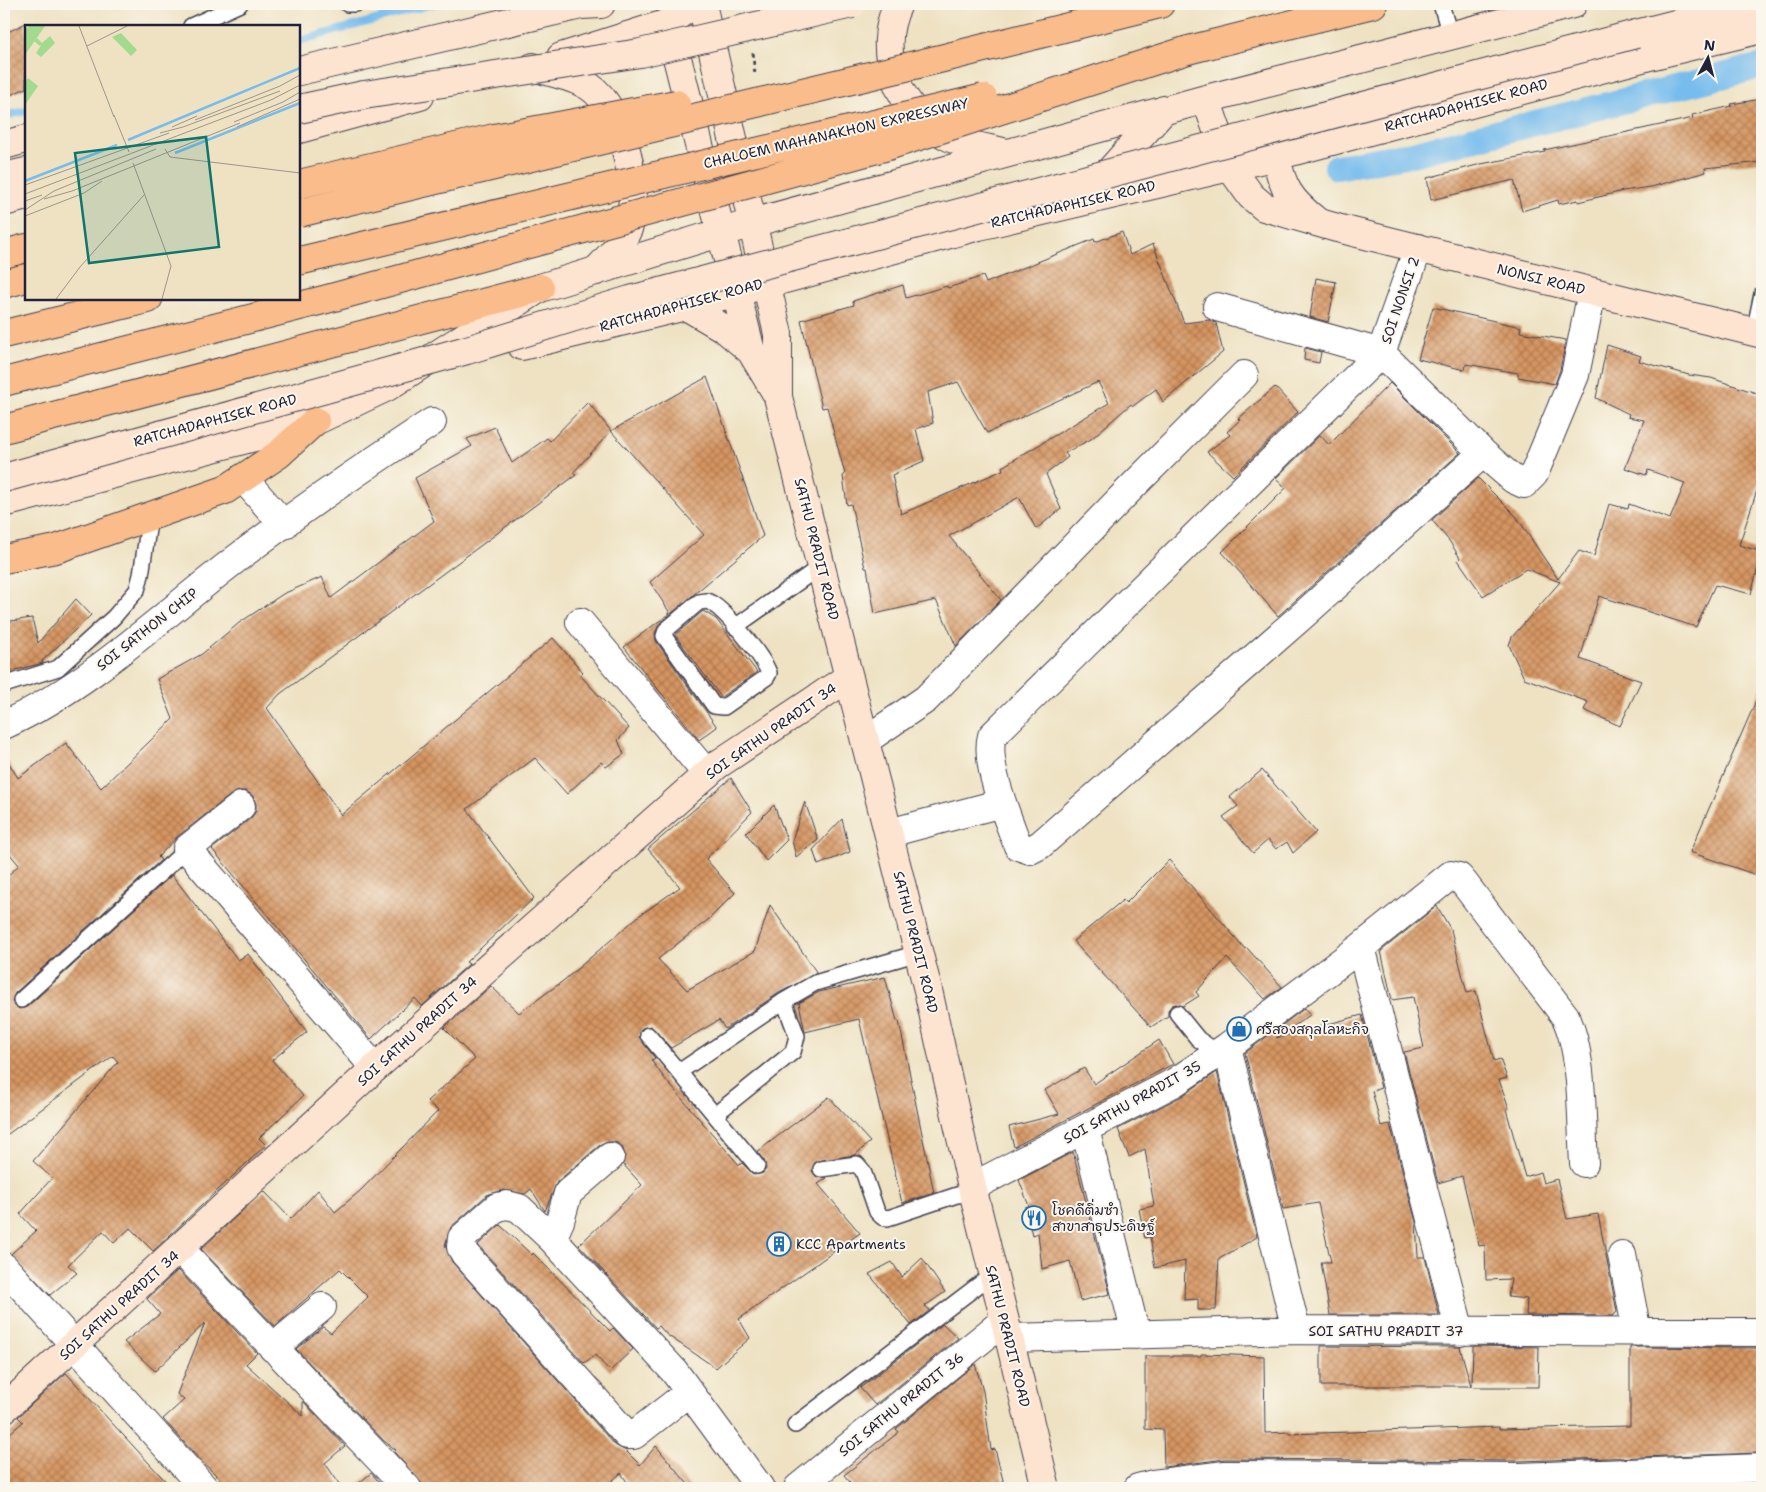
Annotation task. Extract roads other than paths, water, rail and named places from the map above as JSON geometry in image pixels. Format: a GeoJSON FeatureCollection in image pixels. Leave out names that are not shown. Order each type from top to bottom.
{"type":"FeatureCollection","features":[{"type":"Feature","properties":{"kind":"highway"},"geometry":{"type":"LineString","coordinates":[[300,213],[1160,4]]}},
{"type":"Feature","properties":{"kind":"highway","name":"CHALOEM MAHANAKHON EXPRESSWAY"},"geometry":{"type":"LineString","coordinates":[[300,261],[493,213],[1188,50],[1373,4]]}},
{"type":"Feature","properties":{"kind":"highway"},"geometry":{"type":"LineString","coordinates":[[4,382],[326,299],[888,146],[1188,50]]}},
{"type":"Feature","properties":{"kind":"highway"},"geometry":{"type":"LineString","coordinates":[[300,184],[494,138],[952,56]]}},
{"type":"Feature","properties":{"kind":"highway"},"geometry":{"type":"LineString","coordinates":[[4,254],[25,248]]}},
{"type":"Feature","properties":{"kind":"highway"},"geometry":{"type":"LineString","coordinates":[[4,284],[25,278]]}},
{"type":"Feature","properties":{"kind":"highway"},"geometry":{"type":"LineString","coordinates":[[4,429],[540,288]]}},
{"type":"Feature","properties":{"kind":"highway"},"geometry":{"type":"LineString","coordinates":[[4,334],[144,300]]}},
{"type":"Feature","properties":{"kind":"highway"},"geometry":{"type":"LineString","coordinates":[[4,559],[56,549],[225,490],[279,454],[315,421]]}},
{"type":"Feature","properties":{"kind":"main road"},"geometry":{"type":"LineString","coordinates":[[300,72],[588,4]]}},
{"type":"Feature","properties":{"kind":"main road"},"geometry":{"type":"LineString","coordinates":[[300,129],[532,66],[693,4]]}},
{"type":"Feature","properties":{"kind":"main road","name":"SATHU PRADIT ROAD"},"geometry":{"type":"LineString","coordinates":[[702,4],[778,334],[778,396],[889,833],[972,1190],[1046,1488]]}},
{"type":"Feature","properties":{"kind":"main road"},"geometry":{"type":"LineString","coordinates":[[300,109],[364,95],[640,52],[852,4]]}},
{"type":"Feature","properties":{"kind":"main road"},"geometry":{"type":"LineString","coordinates":[[898,4],[892,17],[888,36],[891,70],[904,99],[923,120],[948,137],[1006,154]]}},
{"type":"Feature","properties":{"kind":"main road","name":"RATCHADAPHISEK ROAD"},"geometry":{"type":"LineString","coordinates":[[4,504],[315,421],[387,387],[540,288],[752,223],[1164,110],[1573,4]]}},
{"type":"Feature","properties":{"kind":"main road","name":"RATCHADAPHISEK ROAD"},"geometry":{"type":"LineString","coordinates":[[4,478],[466,350],[658,292],[1261,131],[1753,4]]}},
{"type":"Feature","properties":{"kind":"main road","name":"SATHU PRADIT ROAD"},"geometry":{"type":"LineString","coordinates":[[666,13],[751,351],[778,396]]}},
{"type":"Feature","properties":{"kind":"main road","name":"RATCHADAPHISEK ROAD"},"geometry":{"type":"LineString","coordinates":[[387,387],[548,339],[686,306],[979,226],[1276,156],[1646,57],[1762,29]]}},
{"type":"Feature","properties":{"kind":"main road"},"geometry":{"type":"LineString","coordinates":[[532,66],[578,80],[592,88],[602,98],[617,126],[622,140],[632,180],[632,208],[628,228],[620,244],[596,271]]}},
{"type":"Feature","properties":{"kind":"main road","name":"NONSI ROAD"},"geometry":{"type":"LineString","coordinates":[[1206,99],[1230,167],[1251,196],[1264,207],[1319,223],[1758,333]]}},
{"type":"Feature","properties":{"kind":"main road"},"geometry":{"type":"LineString","coordinates":[[1083,202],[1164,110]]}},
{"type":"Feature","properties":{"kind":"main road"},"geometry":{"type":"LineString","coordinates":[[4,145],[25,139]]}},
{"type":"Feature","properties":{"kind":"main road","name":"NONSI ROAD"},"geometry":{"type":"LineString","coordinates":[[1276,156],[1286,192],[1299,207],[1319,223]]}},
{"type":"Feature","properties":{"kind":"main road"},"geometry":{"type":"LineString","coordinates":[[4,177],[25,172]]}},
{"type":"Feature","properties":{"kind":"main road"},"geometry":{"type":"LineString","coordinates":[[4,202],[25,196]]}},
{"type":"Feature","properties":{"kind":"main road"},"geometry":{"type":"LineString","coordinates":[[778,334],[789,295],[811,272]]}},
{"type":"Feature","properties":{"kind":"main road"},"geometry":{"type":"LineString","coordinates":[[686,306],[725,329],[751,351]]}},
{"type":"Feature","properties":{"kind":"main road","name":"SOI SATHU PRADIT 34"},"geometry":{"type":"LineString","coordinates":[[4,1409],[375,1068],[716,765],[849,677]]}},
{"type":"Feature","properties":{"kind":"street","name":"SOI NONSI 2"},"geometry":{"type":"LineString","coordinates":[[1381,353],[1418,248]]}},
{"type":"Feature","properties":{"kind":"street"},"geometry":{"type":"LineString","coordinates":[[1217,307],[1381,353],[1483,453],[1524,484],[1534,474],[1575,375],[1592,292]]}},
{"type":"Feature","properties":{"kind":"street"},"geometry":{"type":"LineString","coordinates":[[1381,353],[992,736],[989,747],[1002,803],[1018,846],[1030,850],[1040,845],[1302,616],[1483,453]]}},
{"type":"Feature","properties":{"kind":"street"},"geometry":{"type":"LineString","coordinates":[[866,740],[926,699],[1129,490],[1244,375]]}},
{"type":"Feature","properties":{"kind":"street","name":"SOI SATHON CHIP"},"geometry":{"type":"LineString","coordinates":[[4,725],[50,701],[130,644],[240,556],[432,422]]}},
{"type":"Feature","properties":{"kind":"street"},"geometry":{"type":"LineString","coordinates":[[242,478],[284,525]]}},
{"type":"Feature","properties":{"kind":"street"},"geometry":{"type":"LineString","coordinates":[[580,622],[706,774]]}},
{"type":"Feature","properties":{"kind":"street"},"geometry":{"type":"LineString","coordinates":[[889,833],[1002,803]]}},
{"type":"Feature","properties":{"kind":"street"},"geometry":{"type":"LineString","coordinates":[[241,806],[187,849],[375,1068]]}},
{"type":"Feature","properties":{"kind":"street","name":"SOI SATHU PRADIT 35"},"geometry":{"type":"LineString","coordinates":[[972,1190],[1175,1082],[1223,1050],[1361,946],[1451,875],[1458,877],[1464,883],[1565,1016],[1572,1029],[1576,1050],[1584,1164]]}},
{"type":"Feature","properties":{"kind":"street"},"geometry":{"type":"LineString","coordinates":[[1361,946],[1460,1332]]}},
{"type":"Feature","properties":{"kind":"street"},"geometry":{"type":"LineString","coordinates":[[1223,1050],[1296,1330]]}},
{"type":"Feature","properties":{"kind":"street"},"geometry":{"type":"LineString","coordinates":[[1085,1129],[1136,1335]]}},
{"type":"Feature","properties":{"kind":"street"},"geometry":{"type":"LineString","coordinates":[[552,1239],[560,1221],[568,1193],[610,1158]]}},
{"type":"Feature","properties":{"kind":"street"},"geometry":{"type":"LineString","coordinates":[[689,1392],[634,1435],[626,1436],[465,1254],[462,1238],[497,1207],[507,1205],[519,1208],[552,1239],[648,1342],[689,1392],[760,1488]]}},
{"type":"Feature","properties":{"kind":"street"},"geometry":{"type":"LineString","coordinates":[[180,1249],[407,1488]]}},
{"type":"Feature","properties":{"kind":"street"},"geometry":{"type":"LineString","coordinates":[[1622,1255],[1637,1332]]}},
{"type":"Feature","properties":{"kind":"street"},"geometry":{"type":"LineString","coordinates":[[4,1266],[204,1488]]}},
{"type":"Feature","properties":{"kind":"street"},"geometry":{"type":"LineString","coordinates":[[273,1348],[322,1307]]}},
{"type":"Feature","properties":{"kind":"street","name":"SOI SATHU PRADIT 37"},"geometry":{"type":"LineString","coordinates":[[1007,1329],[1136,1335],[1296,1330],[1762,1332]]}},
{"type":"Feature","properties":{"kind":"street","name":"SOI SATHU PRADIT 36"},"geometry":{"type":"LineString","coordinates":[[798,1488],[1007,1329]]}},
{"type":"Feature","properties":{"kind":"street"},"geometry":{"type":"LineString","coordinates":[[1138,1488],[1153,1484],[1225,1475],[1519,1477],[1762,1468]]}},
{"type":"Feature","properties":{"kind":"lane"},"geometry":{"type":"LineString","coordinates":[[193,25],[240,4]]}},
{"type":"Feature","properties":{"kind":"lane"},"geometry":{"type":"LineString","coordinates":[[347,4],[355,4]]}},
{"type":"Feature","properties":{"kind":"lane"},"geometry":{"type":"LineString","coordinates":[[1441,4],[1450,35]]}},
{"type":"Feature","properties":{"kind":"lane"},"geometry":{"type":"LineString","coordinates":[[1758,333],[1762,294]]}},
{"type":"Feature","properties":{"kind":"lane"},"geometry":{"type":"LineString","coordinates":[[4,685],[58,668],[114,616],[137,590],[150,516]]}},
{"type":"Feature","properties":{"kind":"lane"},"geometry":{"type":"LineString","coordinates":[[736,627],[821,566]]}},
{"type":"Feature","properties":{"kind":"lane"},"geometry":{"type":"LineString","coordinates":[[707,601],[714,603],[736,627],[769,673],[768,677],[720,708],[714,706],[664,636],[666,630],[699,602],[707,601]]}},
{"type":"Feature","properties":{"kind":"lane"},"geometry":{"type":"LineString","coordinates":[[21,1000],[187,849]]}},
{"type":"Feature","properties":{"kind":"lane"},"geometry":{"type":"LineString","coordinates":[[679,1072],[784,1001],[815,983],[918,953]]}},
{"type":"Feature","properties":{"kind":"lane"},"geometry":{"type":"LineString","coordinates":[[716,1114],[793,1052],[797,1036],[784,1001]]}},
{"type":"Feature","properties":{"kind":"lane"},"geometry":{"type":"LineString","coordinates":[[1178,1013],[1198,1039],[1223,1050]]}},
{"type":"Feature","properties":{"kind":"lane"},"geometry":{"type":"LineString","coordinates":[[648,1035],[716,1114],[756,1166]]}},
{"type":"Feature","properties":{"kind":"lane"},"geometry":{"type":"LineString","coordinates":[[821,1169],[857,1164],[862,1171],[877,1212],[882,1217],[888,1218],[972,1190]]}},
{"type":"Feature","properties":{"kind":"lane"},"geometry":{"type":"LineString","coordinates":[[795,1425],[993,1274]]}},
{"type":"Feature","properties":{"kind":"waterway"},"geometry":{"type":"LineString","coordinates":[[300,41],[433,4]]}},
{"type":"Feature","properties":{"kind":"waterway"},"geometry":{"type":"LineString","coordinates":[[1337,167],[1412,154],[1762,66]]}},
{"type":"Feature","properties":{"kind":"waterway"},"geometry":{"type":"LineString","coordinates":[[4,116],[25,111]]}},
{"type":"Feature","properties":{"kind":"place","name":"ศรีสองสกุลโลหะกิจ"},"geometry":{"type":"Point","coordinates":[1239,1029]}},
{"type":"Feature","properties":{"kind":"place","name":"โชคดีติ่มซำ สาขาสาธุประดิษฐ์"},"geometry":{"type":"Point","coordinates":[1034,1218]}},
{"type":"Feature","properties":{"kind":"place","name":"KCC Apartments"},"geometry":{"type":"Point","coordinates":[779,1244]}}]}
